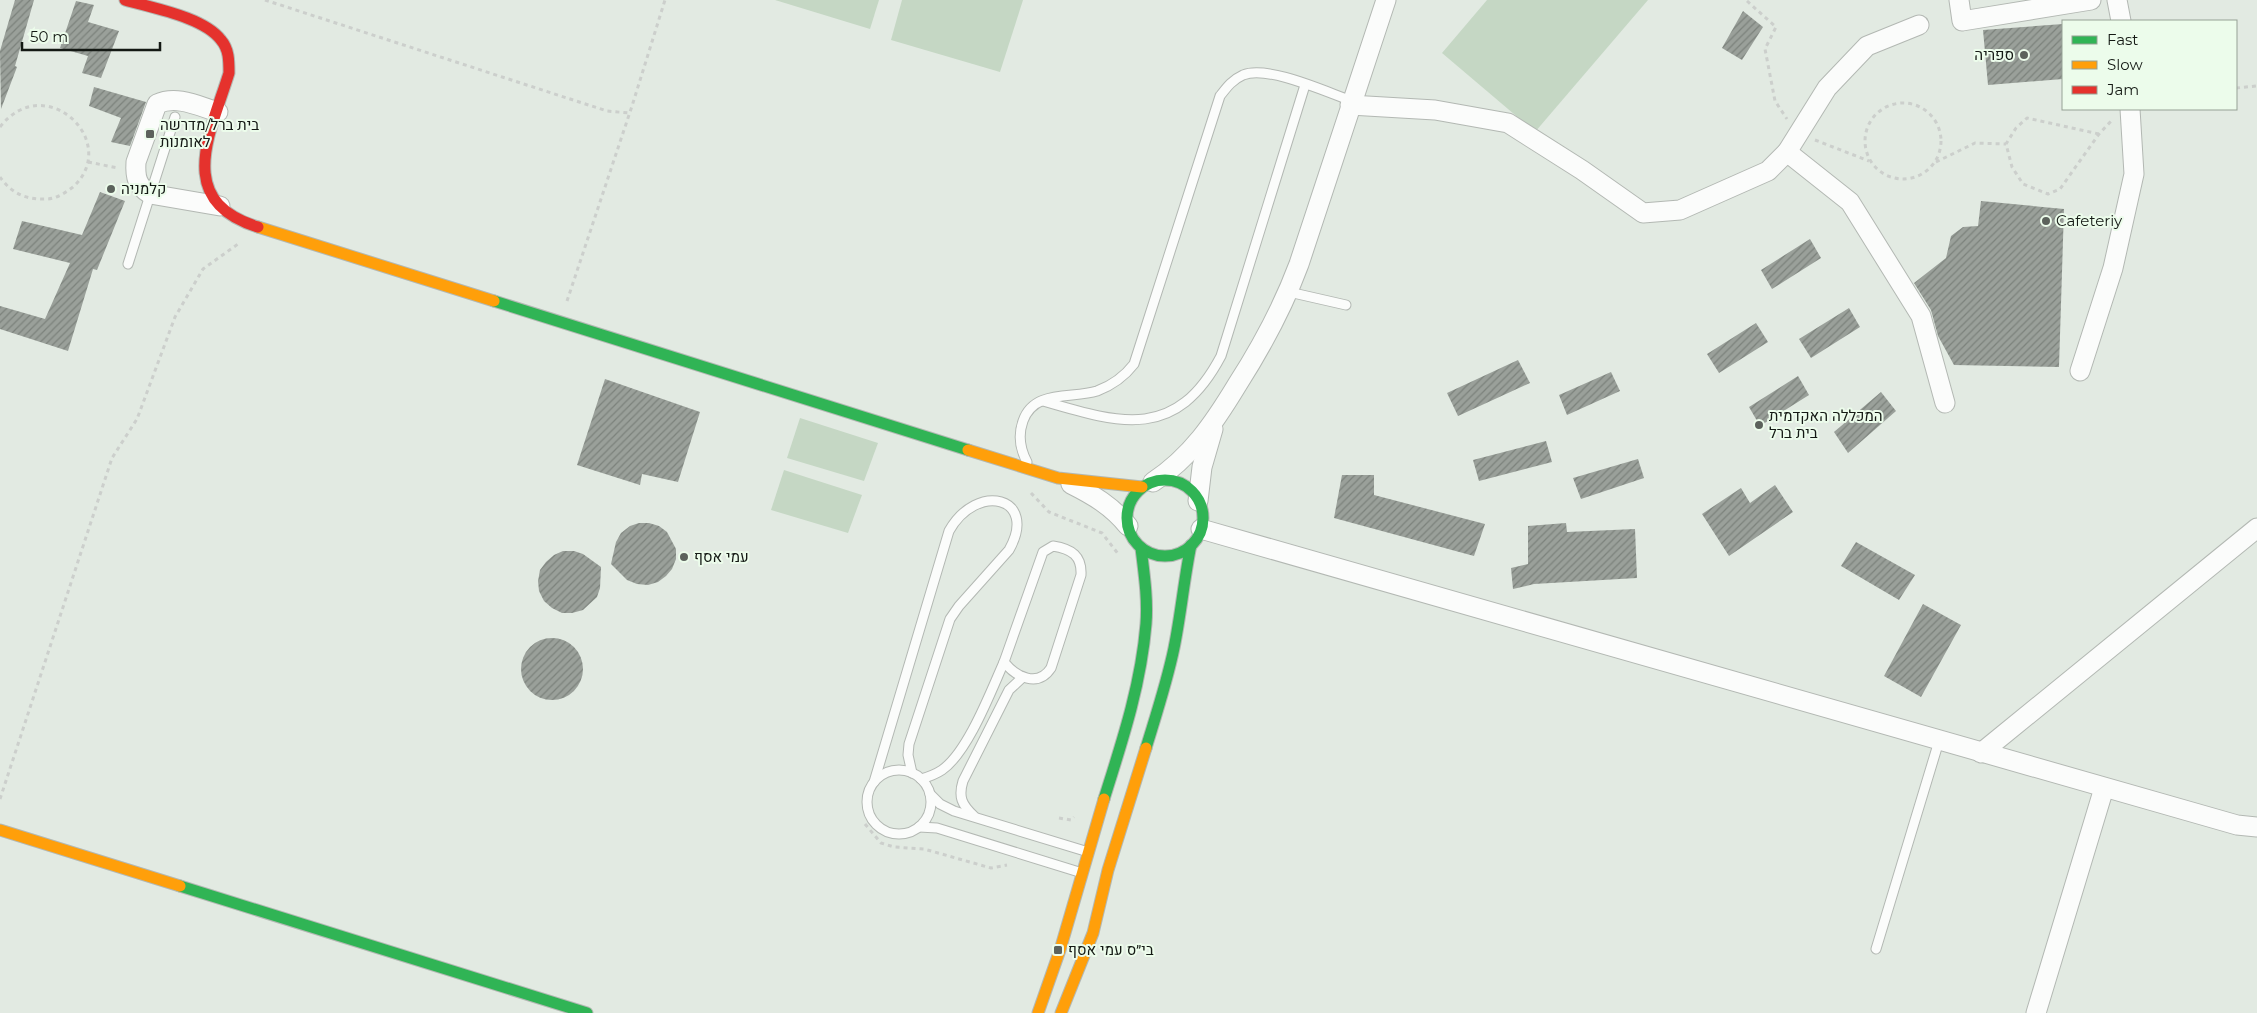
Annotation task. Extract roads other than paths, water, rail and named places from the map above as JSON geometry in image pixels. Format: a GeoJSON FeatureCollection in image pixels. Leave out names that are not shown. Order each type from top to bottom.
{"type":"FeatureCollection","features":[{"type":"Feature","properties":{"kind":"street"},"geometry":{"type":"LineString","coordinates":[[124,0],[210,28],[221,38],[228,49],[230,73],[204,154],[206,185],[213,199],[227,213],[259,229],[1058,478],[1091,483],[1148,485],[1166,480],[1177,482],[1188,488],[1198,500]]}},
{"type":"Feature","properties":{"kind":"street"},"geometry":{"type":"LineString","coordinates":[[1191,545],[1175,555],[1162,556],[1151,554],[1141,548],[1133,540],[1128,526],[1128,507],[1134,496],[1169,472],[1188,454],[1217,418],[1260,350],[1289,292],[1386,0]]}},
{"type":"Feature","properties":{"kind":"street"},"geometry":{"type":"LineString","coordinates":[[1959,0],[1962,20],[2091,0]]}},
{"type":"Feature","properties":{"kind":"street"},"geometry":{"type":"LineString","coordinates":[[2117,0],[2121,20]]}},
{"type":"Feature","properties":{"kind":"street"},"geometry":{"type":"LineString","coordinates":[[1351,103],[1434,110],[1508,123],[1582,170],[1643,213],[1680,210],[1768,170],[1787,152],[1827,88],[1867,46],[1919,25]]}},
{"type":"Feature","properties":{"kind":"street"},"geometry":{"type":"LineString","coordinates":[[218,112],[179,100],[164,101],[157,104],[136,162],[136,171],[137,181],[142,189],[150,194],[220,206]]}},
{"type":"Feature","properties":{"kind":"street"},"geometry":{"type":"LineString","coordinates":[[2080,371],[2113,268],[2134,174],[2130,110]]}},
{"type":"Feature","properties":{"kind":"street"},"geometry":{"type":"LineString","coordinates":[[1787,152],[1850,202],[1921,316],[1945,403]]}},
{"type":"Feature","properties":{"kind":"street"},"geometry":{"type":"LineString","coordinates":[[1038,1013],[1049,987],[1075,903],[1095,866],[1170,666],[1179,619],[1182,587],[1191,545],[1202,529],[1203,518],[1198,500],[1202,467],[1217,418]]}},
{"type":"Feature","properties":{"kind":"street"},"geometry":{"type":"LineString","coordinates":[[1058,478],[1104,503],[1117,513],[1128,526]]}},
{"type":"Feature","properties":{"kind":"street"},"geometry":{"type":"LineString","coordinates":[[1982,753],[2257,528]]}},
{"type":"Feature","properties":{"kind":"street"},"geometry":{"type":"LineString","coordinates":[[1202,529],[2104,788],[2237,825],[2257,826]]}},
{"type":"Feature","properties":{"kind":"street"},"geometry":{"type":"LineString","coordinates":[[1061,1013],[1093,933],[1095,866],[1141,666],[1147,592],[1141,548]]}},
{"type":"Feature","properties":{"kind":"street"},"geometry":{"type":"LineString","coordinates":[[2036,1013],[2104,788]]}},
{"type":"Feature","properties":{"kind":"street"},"geometry":{"type":"LineString","coordinates":[[0,830],[587,1013]]}},
{"type":"Feature","properties":{"kind":"lane"},"geometry":{"type":"LineString","coordinates":[[1031,469],[1023,455],[1020,440],[1020,427],[1026,413],[1037,402],[1053,397],[1094,392],[1111,385],[1124,376],[1134,364],[1220,96],[1231,81],[1244,74],[1261,73],[1304,85],[1351,103]]}},
{"type":"Feature","properties":{"kind":"lane"},"geometry":{"type":"LineString","coordinates":[[1043,401],[1097,417],[1136,421],[1150,420],[1171,411],[1191,398],[1205,384],[1221,356],[1304,85]]}},
{"type":"Feature","properties":{"kind":"lane"},"geometry":{"type":"LineString","coordinates":[[128,264],[176,117]]}},
{"type":"Feature","properties":{"kind":"lane"},"geometry":{"type":"LineString","coordinates":[[1289,292],[1346,305]]}},
{"type":"Feature","properties":{"kind":"lane"},"geometry":{"type":"LineString","coordinates":[[912,773],[908,755],[909,744],[950,619],[1014,541],[1016,520],[1013,511],[1006,504],[998,500],[988,499],[968,508],[955,520],[949,531],[874,782],[867,795],[866,804],[874,823],[882,829],[900,834],[919,827],[937,828],[1095,866]]}},
{"type":"Feature","properties":{"kind":"lane"},"geometry":{"type":"LineString","coordinates":[[920,779],[942,770],[957,754],[981,712],[1004,662],[1043,552],[1053,546],[1072,552],[1077,556],[1081,565],[1081,575],[1051,668],[1046,676],[1038,679],[1016,675],[1004,662]]}},
{"type":"Feature","properties":{"kind":"lane"},"geometry":{"type":"LineString","coordinates":[[976,818],[962,803],[960,789],[1008,690],[1023,677]]}},
{"type":"Feature","properties":{"kind":"lane"},"geometry":{"type":"LineString","coordinates":[[1876,949],[1939,741]]}},
{"type":"Feature","properties":{"kind":"lane"},"geometry":{"type":"LineString","coordinates":[[874,782],[884,773],[902,770],[912,773],[920,779],[930,794],[940,804],[1095,866]]}},
{"type":"Feature","properties":{"kind":"lane"},"geometry":{"type":"LineString","coordinates":[[919,827],[929,812],[930,794]]}},
{"type":"Feature","properties":{"kind":"place","name":"ספריה"},"geometry":{"type":"Point","coordinates":[2024,55]}},
{"type":"Feature","properties":{"kind":"place","name":"בית ברל/מדרשה לאומנות"},"geometry":{"type":"Point","coordinates":[150,134]}},
{"type":"Feature","properties":{"kind":"place","name":"קלמניה"},"geometry":{"type":"Point","coordinates":[111,189]}},
{"type":"Feature","properties":{"kind":"place","name":"Cafeteriy"},"geometry":{"type":"Point","coordinates":[2046,221]}},
{"type":"Feature","properties":{"kind":"place","name":"המכללה האקדמית בית ברל"},"geometry":{"type":"Point","coordinates":[1759,425]}},
{"type":"Feature","properties":{"kind":"place","name":"עמי אסף"},"geometry":{"type":"Point","coordinates":[684,557]}},
{"type":"Feature","properties":{"kind":"place","name":"בי״ס עמי אסף"},"geometry":{"type":"Point","coordinates":[1058,950]}}]}
